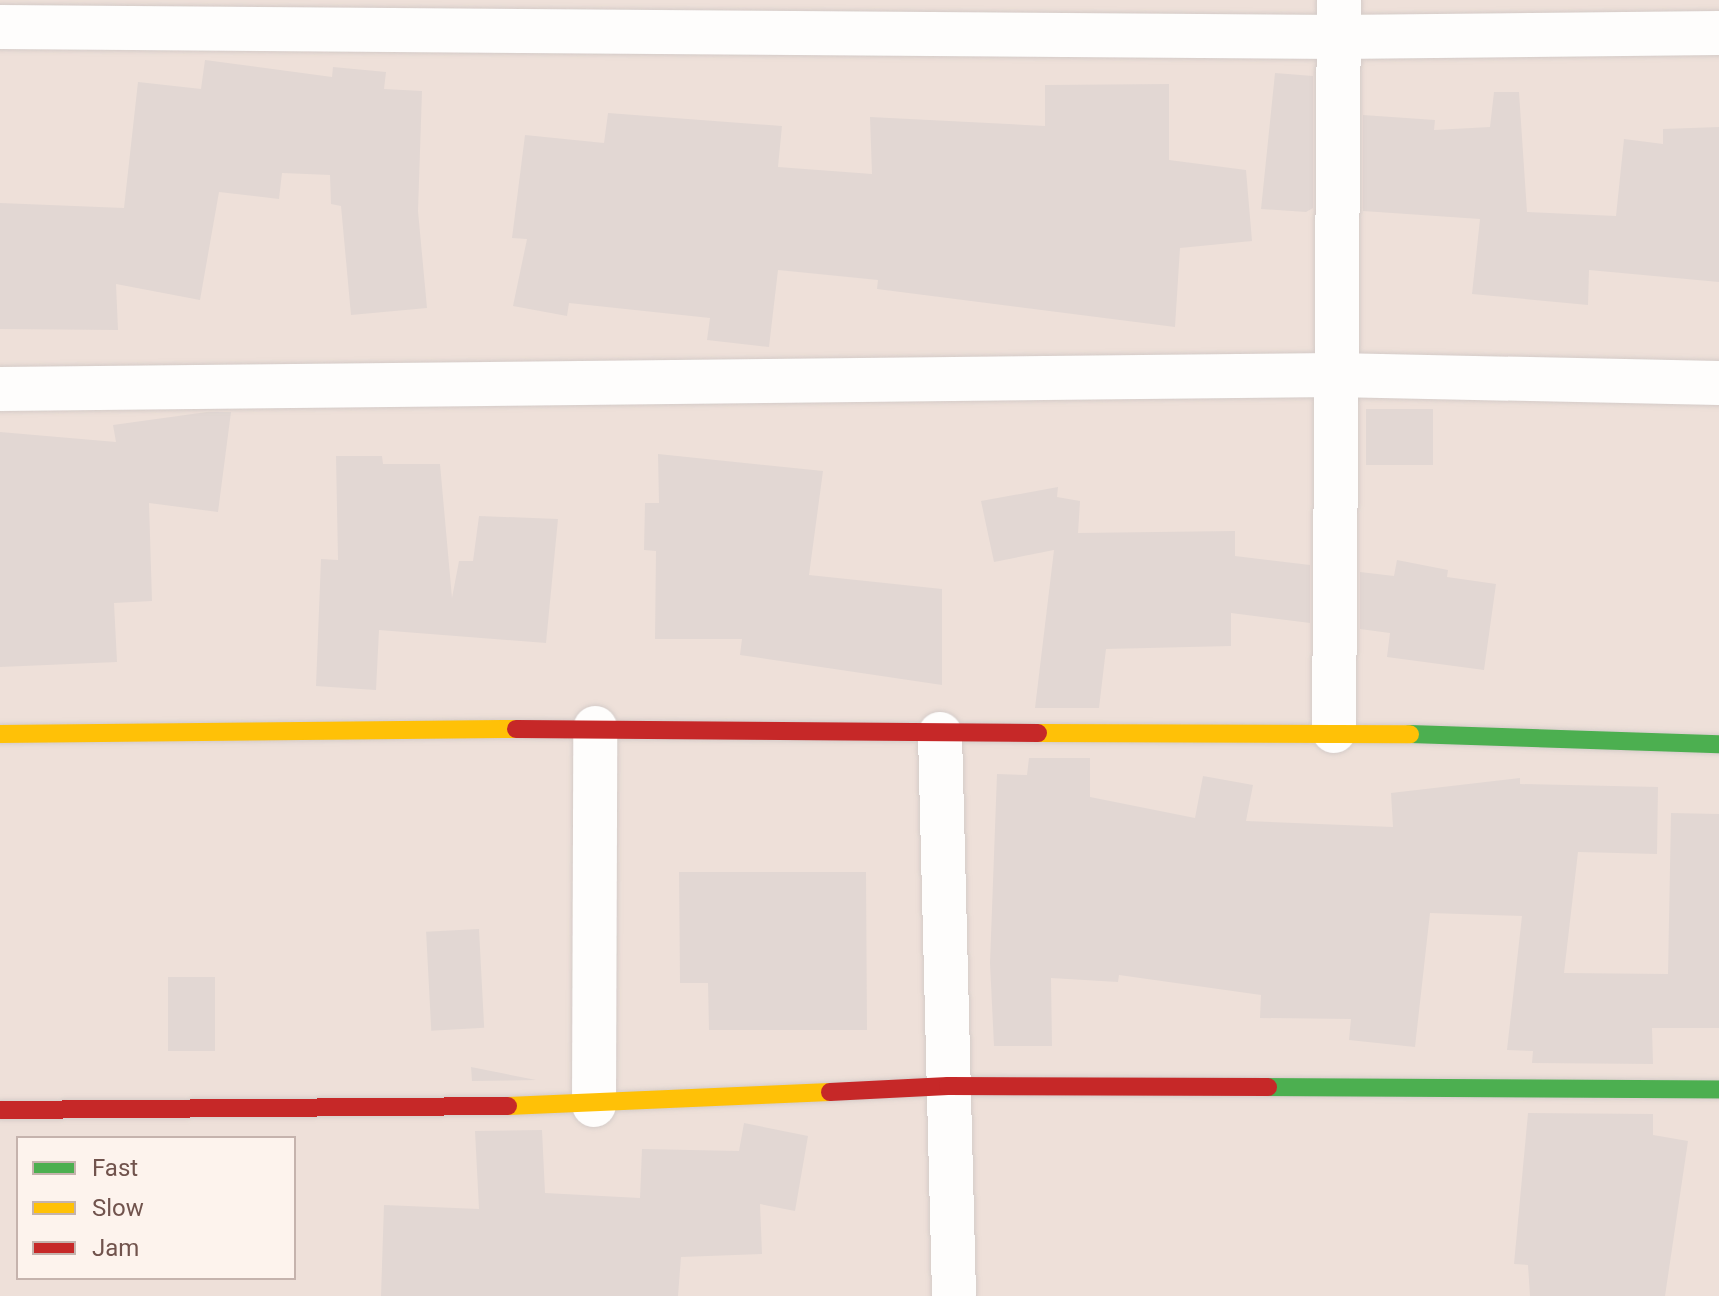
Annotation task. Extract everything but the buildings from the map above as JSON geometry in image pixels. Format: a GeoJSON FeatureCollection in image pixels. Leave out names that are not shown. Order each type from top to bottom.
{"type":"FeatureCollection","features":[{"type":"Feature","properties":{"kind":"street"},"geometry":{"type":"LineString","coordinates":[[0,27],[1338,18],[1719,33]]}},
{"type":"Feature","properties":{"kind":"street"},"geometry":{"type":"LineString","coordinates":[[1334,731],[1338,18]]}},
{"type":"Feature","properties":{"kind":"street"},"geometry":{"type":"LineString","coordinates":[[0,389],[1335,375],[1719,383]]}},
{"type":"Feature","properties":{"kind":"street"},"geometry":{"type":"LineString","coordinates":[[0,734],[595,728],[940,734],[1334,731],[1719,744]]}},
{"type":"Feature","properties":{"kind":"street"},"geometry":{"type":"LineString","coordinates":[[594,1105],[595,728]]}},
{"type":"Feature","properties":{"kind":"street"},"geometry":{"type":"LineString","coordinates":[[940,734],[954,1296]]}},
{"type":"Feature","properties":{"kind":"street"},"geometry":{"type":"LineString","coordinates":[[0,1110],[594,1105],[948,1086],[1719,1089]]}},
{"type":"Feature","properties":{"kind":"shaded area"},"geometry":{"type":"Polygon","coordinates":[[[0,0],[1719,0],[1719,1296],[0,1296],[0,0]]]}},
{"type":"Feature","properties":{"kind":"traffic: fast"},"geometry":{"type":"LineString","coordinates":[[1410,734],[1719,744]]}},
{"type":"Feature","properties":{"kind":"traffic: fast"},"geometry":{"type":"LineString","coordinates":[[1268,1087],[1719,1089]]}},
{"type":"Feature","properties":{"kind":"traffic: slow"},"geometry":{"type":"LineString","coordinates":[[0,734],[516,729]]}},
{"type":"Feature","properties":{"kind":"traffic: slow"},"geometry":{"type":"LineString","coordinates":[[1038,733],[1410,734]]}},
{"type":"Feature","properties":{"kind":"traffic: slow"},"geometry":{"type":"LineString","coordinates":[[508,1106],[830,1092]]}},
{"type":"Feature","properties":{"kind":"traffic: jam"},"geometry":{"type":"LineString","coordinates":[[516,729],[1038,733]]}},
{"type":"Feature","properties":{"kind":"traffic: jam"},"geometry":{"type":"LineString","coordinates":[[830,1092],[948,1086],[1268,1087]]}},
{"type":"Feature","properties":{"kind":"traffic: jam"},"geometry":{"type":"LineString","coordinates":[[0,1110],[508,1106]]}}]}
